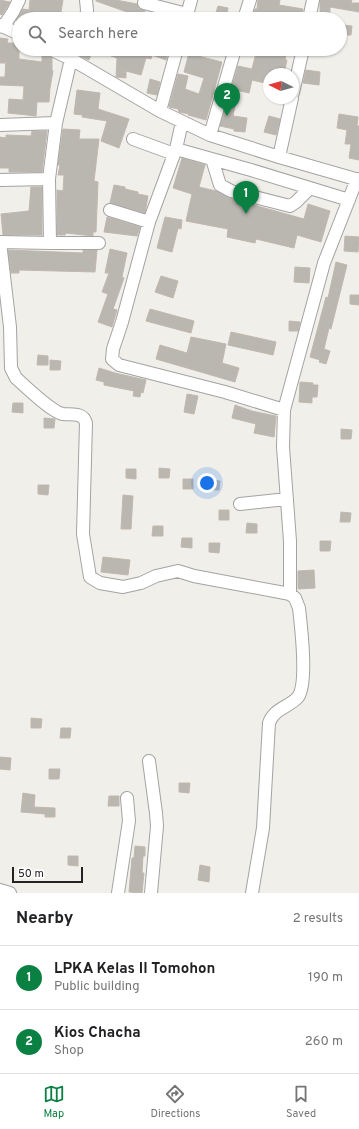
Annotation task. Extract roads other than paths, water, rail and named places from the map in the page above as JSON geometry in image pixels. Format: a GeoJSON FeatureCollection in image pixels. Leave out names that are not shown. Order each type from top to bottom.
{"type":"FeatureCollection","features":[{"type":"Feature","properties":{"kind":"street"},"geometry":{"type":"LineString","coordinates":[[13,12],[19,0]]}},
{"type":"Feature","properties":{"kind":"street"},"geometry":{"type":"LineString","coordinates":[[86,0],[87,12]]}},
{"type":"Feature","properties":{"kind":"street"},"geometry":{"type":"LineString","coordinates":[[188,12],[191,0]]}},
{"type":"Feature","properties":{"kind":"street"},"geometry":{"type":"LineString","coordinates":[[246,12],[250,0]]}},
{"type":"Feature","properties":{"kind":"street"},"geometry":{"type":"LineString","coordinates":[[310,12],[313,0]]}},
{"type":"Feature","properties":{"kind":"street"},"geometry":{"type":"LineString","coordinates":[[144,3],[174,12]]}},
{"type":"Feature","properties":{"kind":"street"},"geometry":{"type":"LineString","coordinates":[[12,13],[2,26],[12,31]]}},
{"type":"Feature","properties":{"kind":"street"},"geometry":{"type":"LineString","coordinates":[[50,243],[49,179],[56,123],[72,56]]}},
{"type":"Feature","properties":{"kind":"street"},"geometry":{"type":"LineString","coordinates":[[75,56],[160,111],[210,135],[279,157],[358,179],[324,263],[284,410],[283,447],[290,542],[290,594]]}},
{"type":"Feature","properties":{"kind":"street"},"geometry":{"type":"LineString","coordinates":[[160,111],[175,56]]}},
{"type":"Feature","properties":{"kind":"street"},"geometry":{"type":"LineString","coordinates":[[210,135],[233,56]]}},
{"type":"Feature","properties":{"kind":"street"},"geometry":{"type":"LineString","coordinates":[[299,68],[301,56]]}},
{"type":"Feature","properties":{"kind":"street"},"geometry":{"type":"LineString","coordinates":[[279,157],[291,104]]}},
{"type":"Feature","properties":{"kind":"street"},"geometry":{"type":"LineString","coordinates":[[182,122],[175,151],[149,222],[113,350],[112,359],[119,365],[225,392],[284,410]]}},
{"type":"Feature","properties":{"kind":"street"},"geometry":{"type":"LineString","coordinates":[[0,125],[56,123]]}},
{"type":"Feature","properties":{"kind":"street"},"geometry":{"type":"LineString","coordinates":[[133,139],[175,151],[212,159],[349,200]]}},
{"type":"Feature","properties":{"kind":"street"},"geometry":{"type":"LineString","coordinates":[[212,159],[220,184],[231,191],[290,206],[310,188]]}},
{"type":"Feature","properties":{"kind":"street"},"geometry":{"type":"LineString","coordinates":[[0,180],[49,179]]}},
{"type":"Feature","properties":{"kind":"street"},"geometry":{"type":"LineString","coordinates":[[110,210],[149,222]]}},
{"type":"Feature","properties":{"kind":"street"},"geometry":{"type":"LineString","coordinates":[[99,243],[0,242],[10,327],[11,368],[16,378],[57,412],[63,414],[75,414],[82,416],[85,419],[87,431],[83,534],[90,577],[100,583],[122,587],[141,583],[156,576],[178,571],[234,584],[290,594],[295,598],[299,608],[303,673],[302,686],[299,695],[295,700],[275,713],[269,723],[263,828],[252,893]]}},
{"type":"Feature","properties":{"kind":"street"},"geometry":{"type":"LineString","coordinates":[[240,504],[287,499]]}},
{"type":"Feature","properties":{"kind":"street"},"geometry":{"type":"LineString","coordinates":[[149,761],[157,826],[151,893]]}},
{"type":"Feature","properties":{"kind":"street"},"geometry":{"type":"LineString","coordinates":[[118,893],[129,821],[127,798]]}},
{"type":"Feature","properties":{"kind":"street"},"geometry":{"type":"LineString","coordinates":[[0,890],[10,893]]}},
{"type":"Feature","properties":{"kind":"place","name":"Kios Chacha"},"geometry":{"type":"Point","coordinates":[227,116]}},
{"type":"Feature","properties":{"kind":"place","name":"LPKA Kelas II Tomohon"},"geometry":{"type":"Point","coordinates":[246,214]}}]}
